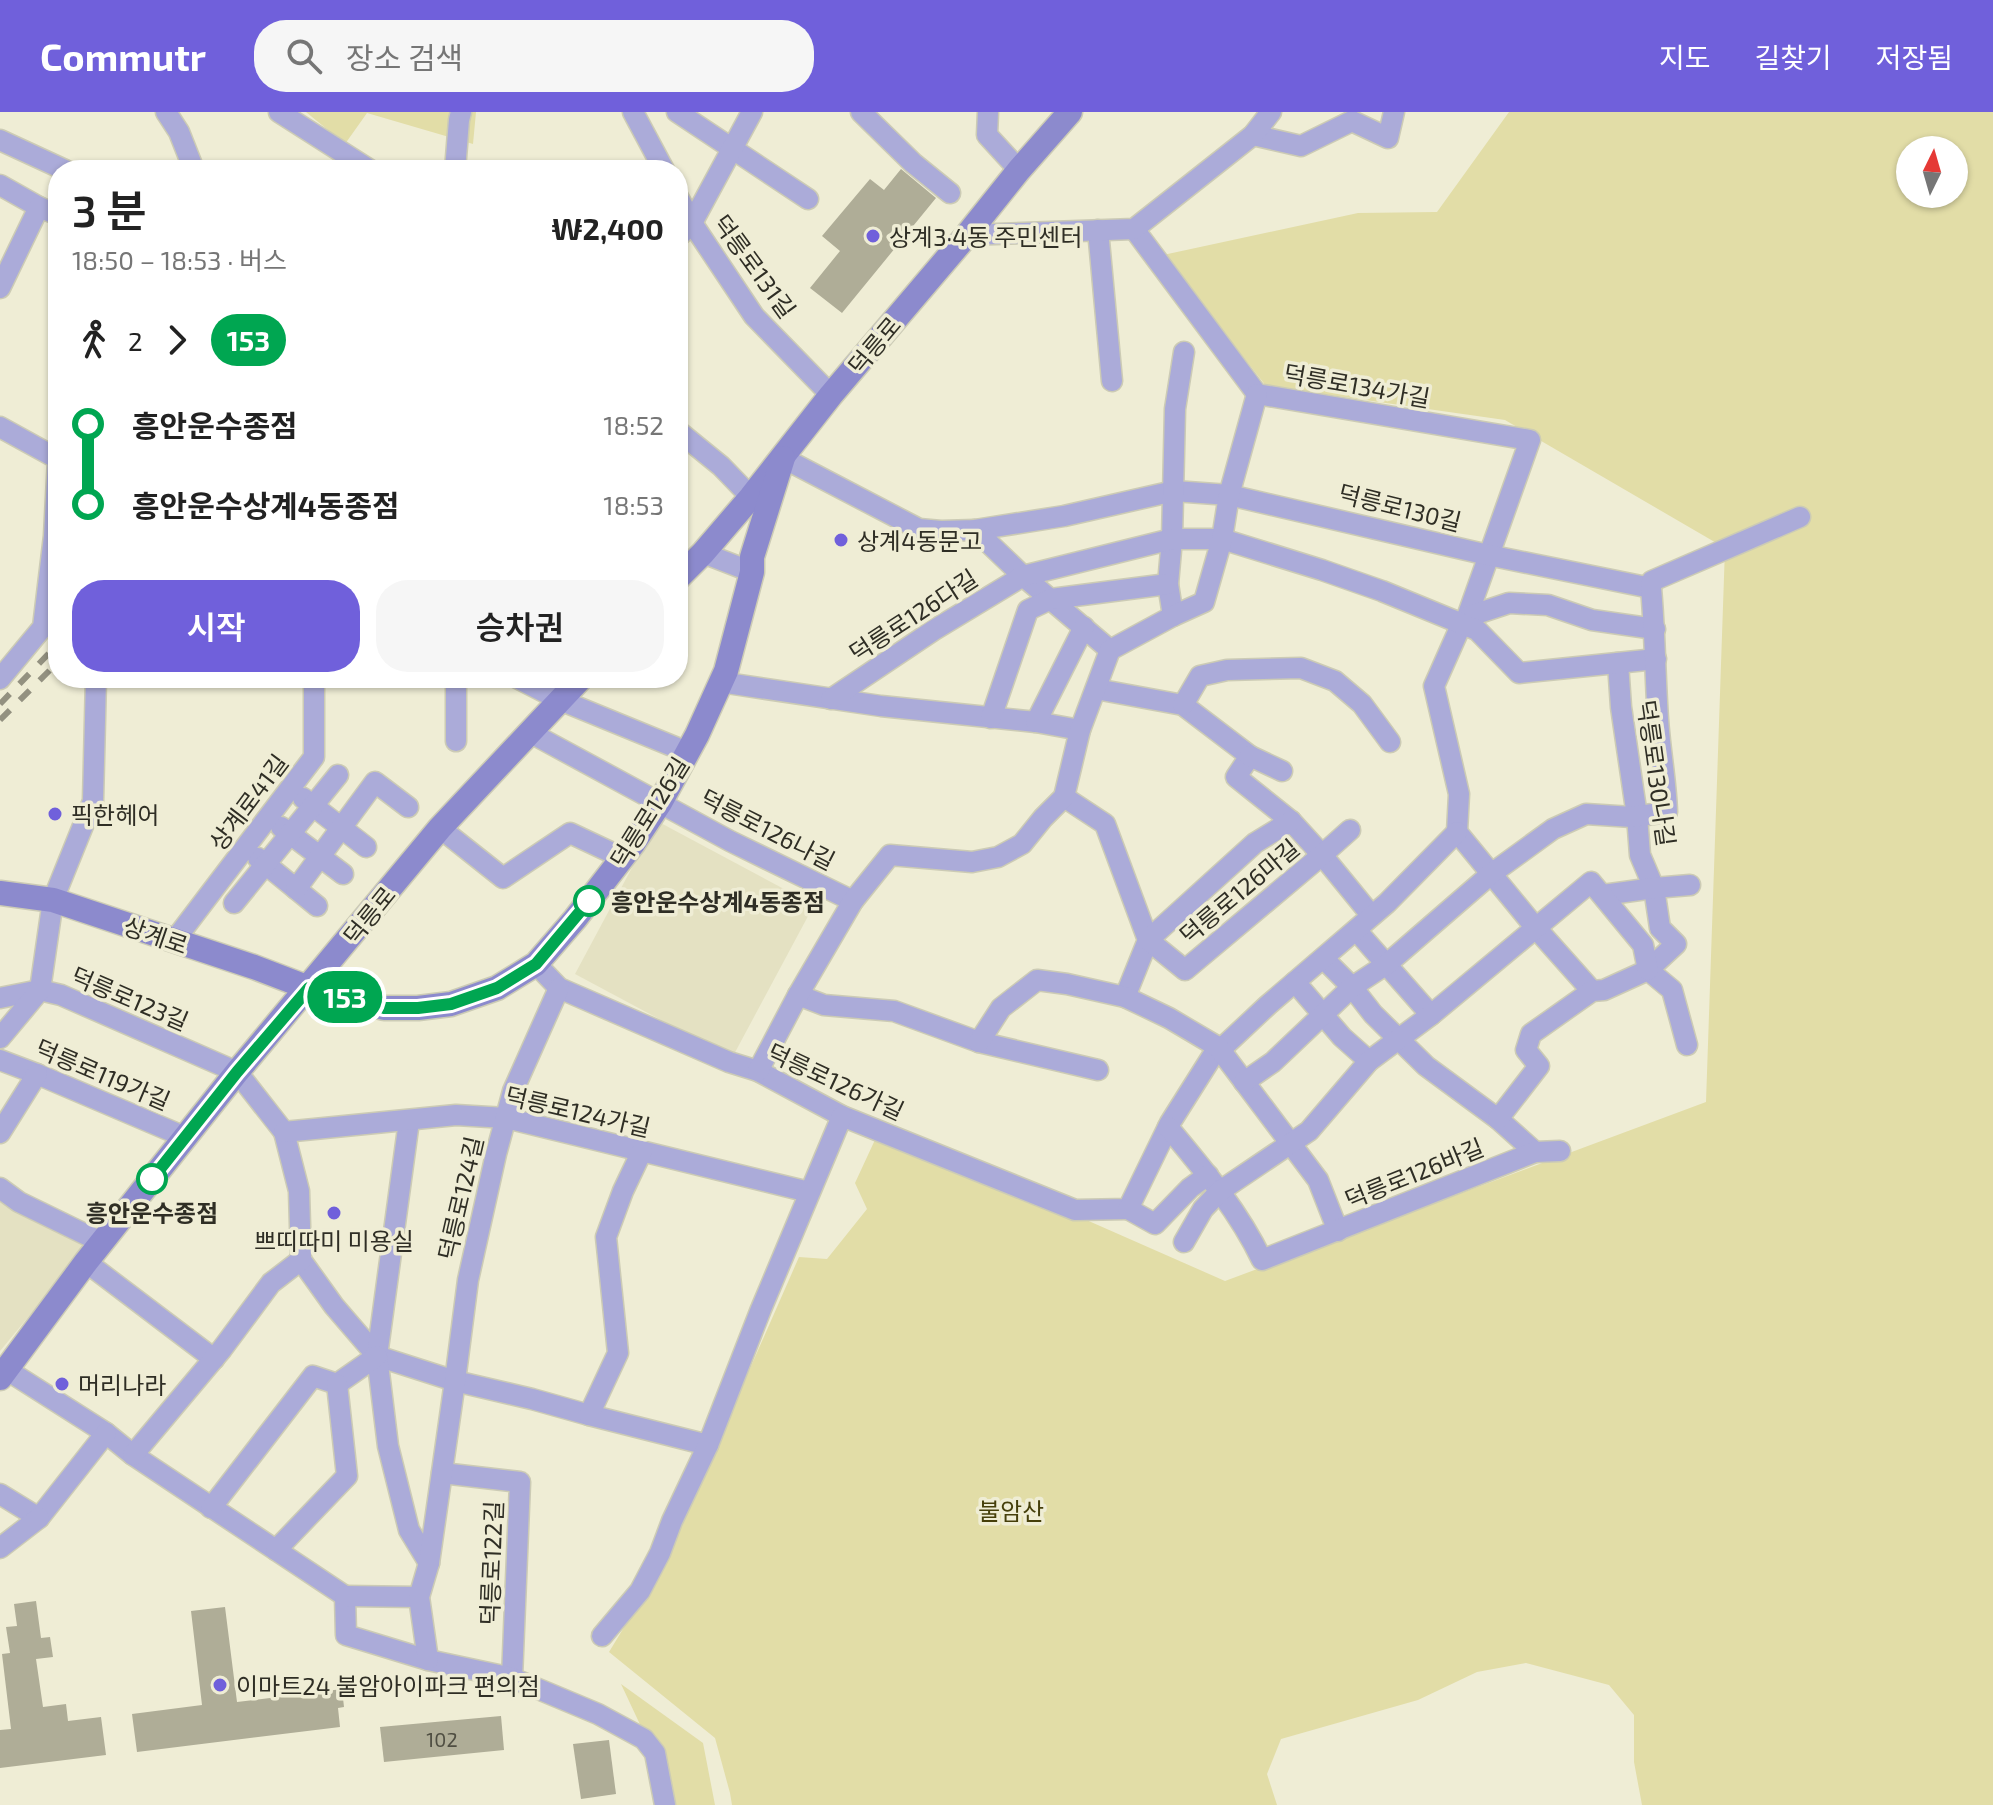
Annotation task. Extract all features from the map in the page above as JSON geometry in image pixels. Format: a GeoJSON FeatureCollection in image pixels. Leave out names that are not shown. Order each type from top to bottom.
{"type":"FeatureCollection","features":[{"type":"Feature","properties":{"kind":"main road","name":"덕릉로"},"geometry":{"type":"LineString","coordinates":[[688,563],[751,497],[831,395],[1070,112]]}},
{"type":"Feature","properties":{"kind":"main road","name":"덕릉로126길"},"geometry":{"type":"LineString","coordinates":[[309,988],[384,1008],[418,1008],[451,1004],[497,988],[536,964],[623,858],[660,803],[697,735],[726,671],[752,572],[752,557],[783,458]]}},
{"type":"Feature","properties":{"kind":"main road","name":"덕릉로"},"geometry":{"type":"LineString","coordinates":[[3,1374],[101,1242],[237,1072],[440,828],[571,688]]}},
{"type":"Feature","properties":{"kind":"main road","name":"상계로"},"geometry":{"type":"LineString","coordinates":[[0,893],[53,900],[309,988]]}},
{"type":"Feature","properties":{"kind":"street"},"geometry":{"type":"LineString","coordinates":[[166,112],[179,132],[190,160]]}},
{"type":"Feature","properties":{"kind":"street"},"geometry":{"type":"LineString","coordinates":[[279,112],[354,160]]}},
{"type":"Feature","properties":{"kind":"street"},"geometry":{"type":"LineString","coordinates":[[456,160],[461,112]]}},
{"type":"Feature","properties":{"kind":"street"},"geometry":{"type":"LineString","coordinates":[[634,112],[659,160]]}},
{"type":"Feature","properties":{"kind":"street"},"geometry":{"type":"LineString","coordinates":[[677,112],[808,199]]}},
{"type":"Feature","properties":{"kind":"street"},"geometry":{"type":"LineString","coordinates":[[988,112],[987,135],[1019,170]]}},
{"type":"Feature","properties":{"kind":"street"},"geometry":{"type":"LineString","coordinates":[[967,235],[1134,229],[1253,135],[1271,112]]}},
{"type":"Feature","properties":{"kind":"street"},"geometry":{"type":"LineString","coordinates":[[1253,135],[1301,146],[1352,121],[1388,138],[1394,112]]}},
{"type":"Feature","properties":{"kind":"street"},"geometry":{"type":"LineString","coordinates":[[688,225],[731,148],[746,114]]}},
{"type":"Feature","properties":{"kind":"street"},"geometry":{"type":"LineString","coordinates":[[864,114],[913,163],[950,193]]}},
{"type":"Feature","properties":{"kind":"street"},"geometry":{"type":"LineString","coordinates":[[0,140],[48,162]]}},
{"type":"Feature","properties":{"kind":"street"},"geometry":{"type":"LineString","coordinates":[[0,185],[48,211],[0,288]]}},
{"type":"Feature","properties":{"kind":"street","name":"덕릉로134가길"},"geometry":{"type":"LineString","coordinates":[[1134,229],[1257,394],[1530,440],[1488,555]]}},
{"type":"Feature","properties":{"kind":"street"},"geometry":{"type":"LineString","coordinates":[[1098,230],[1112,381]]}},
{"type":"Feature","properties":{"kind":"street","name":"덕릉로131길"},"geometry":{"type":"LineString","coordinates":[[688,234],[754,316],[831,395]]}},
{"type":"Feature","properties":{"kind":"street"},"geometry":{"type":"LineString","coordinates":[[1173,616],[1168,584],[1175,409],[1184,352]]}},
{"type":"Feature","properties":{"kind":"street"},"geometry":{"type":"LineString","coordinates":[[758,1071],[853,901],[890,855],[972,862],[998,857],[1022,844],[1064,797],[1080,730],[1110,650],[1204,602],[1257,394]]}},
{"type":"Feature","properties":{"kind":"street"},"geometry":{"type":"LineString","coordinates":[[0,427],[48,453]]}},
{"type":"Feature","properties":{"kind":"street"},"geometry":{"type":"LineString","coordinates":[[688,439],[721,466],[751,497]]}},
{"type":"Feature","properties":{"kind":"street","name":"덕릉로130길"},"geometry":{"type":"LineString","coordinates":[[783,458],[919,529],[975,530],[1064,516],[1174,491],[1229,495],[1488,555],[1464,620],[1434,686],[1459,794],[1457,832]]}},
{"type":"Feature","properties":{"kind":"street"},"geometry":{"type":"LineString","coordinates":[[1488,555],[1651,588],[1652,581],[1800,517]]}},
{"type":"Feature","properties":{"kind":"street"},"geometry":{"type":"LineString","coordinates":[[975,530],[1023,576],[1110,650]]}},
{"type":"Feature","properties":{"kind":"street","name":"덕릉로126다길"},"geometry":{"type":"LineString","coordinates":[[831,699],[934,630],[1023,576],[1172,539],[1222,539]]}},
{"type":"Feature","properties":{"kind":"street"},"geometry":{"type":"LineString","coordinates":[[1222,539],[1464,620],[1519,673],[1656,659]]}},
{"type":"Feature","properties":{"kind":"street"},"geometry":{"type":"LineString","coordinates":[[688,564],[752,572]]}},
{"type":"Feature","properties":{"kind":"street"},"geometry":{"type":"LineString","coordinates":[[991,718],[1028,610],[1051,599],[1168,584]]}},
{"type":"Feature","properties":{"kind":"street","name":"덕릉로130나길"},"geometry":{"type":"LineString","coordinates":[[1637,816],[1667,812],[1658,720],[1651,588]]}},
{"type":"Feature","properties":{"kind":"street"},"geometry":{"type":"LineString","coordinates":[[1464,620],[1509,603],[1548,605],[1592,620],[1655,629]]}},
{"type":"Feature","properties":{"kind":"street"},"geometry":{"type":"LineString","coordinates":[[1036,722],[1084,627]]}},
{"type":"Feature","properties":{"kind":"street"},"geometry":{"type":"LineString","coordinates":[[0,679],[48,633]]}},
{"type":"Feature","properties":{"kind":"street","name":"덕릉로130나길"},"geometry":{"type":"LineString","coordinates":[[1618,663],[1640,855],[1654,888],[1660,928],[1676,944],[1648,970]]}},
{"type":"Feature","properties":{"kind":"street"},"geometry":{"type":"LineString","coordinates":[[1183,705],[1200,676],[1227,670],[1301,668],[1335,681],[1362,704],[1390,742]]}},
{"type":"Feature","properties":{"kind":"street","name":"덕릉로126다길"},"geometry":{"type":"LineString","coordinates":[[720,682],[1080,730]]}},
{"type":"Feature","properties":{"kind":"street"},"geometry":{"type":"LineString","coordinates":[[40,990],[53,900],[93,801],[96,688]]}},
{"type":"Feature","properties":{"kind":"street","name":"상계로41길"},"geometry":{"type":"LineString","coordinates":[[174,941],[314,757],[314,688]]}},
{"type":"Feature","properties":{"kind":"street"},"geometry":{"type":"LineString","coordinates":[[456,688],[456,741]]}},
{"type":"Feature","properties":{"kind":"street"},"geometry":{"type":"LineString","coordinates":[[537,688],[687,752]]}},
{"type":"Feature","properties":{"kind":"street"},"geometry":{"type":"LineString","coordinates":[[1096,689],[1183,705],[1250,756],[1282,771]]}},
{"type":"Feature","properties":{"kind":"street"},"geometry":{"type":"LineString","coordinates":[[529,732],[660,803]]}},
{"type":"Feature","properties":{"kind":"street","name":"덕릉로126마길"},"geometry":{"type":"LineString","coordinates":[[1250,756],[1236,777],[1291,821],[1371,915]]}},
{"type":"Feature","properties":{"kind":"street"},"geometry":{"type":"LineString","coordinates":[[234,903],[338,775]]}},
{"type":"Feature","properties":{"kind":"street"},"geometry":{"type":"LineString","coordinates":[[296,889],[375,782],[408,807]]}},
{"type":"Feature","properties":{"kind":"street"},"geometry":{"type":"LineString","coordinates":[[291,788],[366,847]]}},
{"type":"Feature","properties":{"kind":"street"},"geometry":{"type":"LineString","coordinates":[[1064,797],[1105,824],[1148,940],[1125,997]]}},
{"type":"Feature","properties":{"kind":"street","name":"덕릉로126나길"},"geometry":{"type":"LineString","coordinates":[[660,803],[853,901]]}},
{"type":"Feature","properties":{"kind":"street"},"geometry":{"type":"LineString","coordinates":[[1244,1082],[1273,1062],[1352,987],[1387,964],[1491,874],[1553,829],[1586,814],[1637,816]]}},
{"type":"Feature","properties":{"kind":"street"},"geometry":{"type":"LineString","coordinates":[[268,818],[343,874]]}},
{"type":"Feature","properties":{"kind":"street","name":"덕릉로126마길"},"geometry":{"type":"LineString","coordinates":[[1291,821],[1255,843],[1148,940],[1185,970],[1350,830]]}},
{"type":"Feature","properties":{"kind":"street"},"geometry":{"type":"LineString","coordinates":[[440,828],[503,878],[570,833],[623,858]]}},
{"type":"Feature","properties":{"kind":"street"},"geometry":{"type":"LineString","coordinates":[[979,1042],[1001,1008],[1037,980],[1125,997],[1169,1018],[1221,1049],[1387,903],[1457,832],[1592,991]]}},
{"type":"Feature","properties":{"kind":"street"},"geometry":{"type":"LineString","coordinates":[[245,848],[317,906]]}},
{"type":"Feature","properties":{"kind":"street"},"geometry":{"type":"LineString","coordinates":[[1291,1142],[1309,1131],[1369,1061],[1431,1015],[1591,882],[1643,945],[1648,970],[1672,990],[1687,1045]]}},
{"type":"Feature","properties":{"kind":"street"},"geometry":{"type":"LineString","coordinates":[[1603,895],[1690,885]]}},
{"type":"Feature","properties":{"kind":"street"},"geometry":{"type":"LineString","coordinates":[[1356,930],[1431,1015]]}},
{"type":"Feature","properties":{"kind":"street"},"geometry":{"type":"LineString","coordinates":[[1324,959],[1373,1014],[1426,1066],[1498,1119],[1535,1152]]}},
{"type":"Feature","properties":{"kind":"street","name":"덕릉로126가길"},"geometry":{"type":"LineString","coordinates":[[536,964],[559,988],[729,1062],[758,1071],[842,1116],[1075,1210],[1128,1209],[1155,1224],[1190,1188],[1254,1168],[1291,1142]]}},
{"type":"Feature","properties":{"kind":"street"},"geometry":{"type":"LineString","coordinates":[[1498,1119],[1539,1066],[1526,1050],[1531,1034],[1592,991],[1604,990],[1648,970]]}},
{"type":"Feature","properties":{"kind":"street"},"geometry":{"type":"LineString","coordinates":[[1295,982],[1342,1037],[1369,1061]]}},
{"type":"Feature","properties":{"kind":"street","name":"덕릉로124길"},"geometry":{"type":"LineString","coordinates":[[419,1597],[429,1563],[468,1280],[496,1154],[513,1091],[559,988]]}},
{"type":"Feature","properties":{"kind":"street","name":"덕릉로123길"},"geometry":{"type":"LineString","coordinates":[[0,998],[40,990],[61,995],[237,1072]]}},
{"type":"Feature","properties":{"kind":"street","name":"덕릉로119가길"},"geometry":{"type":"LineString","coordinates":[[0,1038],[40,990]]}},
{"type":"Feature","properties":{"kind":"street"},"geometry":{"type":"LineString","coordinates":[[798,995],[824,1005],[894,1011],[979,1042],[1098,1070]]}},
{"type":"Feature","properties":{"kind":"street"},"geometry":{"type":"LineString","coordinates":[[1128,1209],[1168,1127],[1218,1047]]}},
{"type":"Feature","properties":{"kind":"street","name":"덕릉로126바길"},"geometry":{"type":"LineString","coordinates":[[1218,1047],[1318,1180],[1338,1231],[1535,1152],[1560,1151]]}},
{"type":"Feature","properties":{"kind":"street","name":"덕릉로119가길"},"geometry":{"type":"LineString","coordinates":[[0,1060],[185,1137]]}},
{"type":"Feature","properties":{"kind":"street"},"geometry":{"type":"LineString","coordinates":[[237,1072],[284,1132],[299,1191],[301,1260],[334,1306],[377,1356],[455,1381],[708,1445]]}},
{"type":"Feature","properties":{"kind":"street"},"geometry":{"type":"LineString","coordinates":[[0,1133],[37,1074]]}},
{"type":"Feature","properties":{"kind":"street","name":"덕릉로124가길"},"geometry":{"type":"LineString","coordinates":[[284,1132],[456,1115],[506,1118],[809,1192]]}},
{"type":"Feature","properties":{"kind":"street"},"geometry":{"type":"LineString","coordinates":[[602,1636],[640,1591],[660,1553],[708,1445],[755,1323],[842,1116]]}},
{"type":"Feature","properties":{"kind":"street"},"geometry":{"type":"LineString","coordinates":[[409,1121],[377,1356],[388,1446],[409,1530],[429,1563]]}},
{"type":"Feature","properties":{"kind":"street"},"geometry":{"type":"LineString","coordinates":[[1168,1127],[1214,1183],[1251,1237],[1262,1260],[1338,1231]]}},
{"type":"Feature","properties":{"kind":"street"},"geometry":{"type":"LineString","coordinates":[[589,1415],[618,1353],[606,1237],[642,1151]]}},
{"type":"Feature","properties":{"kind":"street","name":"덕릉로126가길"},"geometry":{"type":"LineString","coordinates":[[1184,1242],[1214,1183]]}},
{"type":"Feature","properties":{"kind":"street"},"geometry":{"type":"LineString","coordinates":[[0,1188],[19,1202],[101,1242]]}},
{"type":"Feature","properties":{"kind":"street"},"geometry":{"type":"LineString","coordinates":[[133,1455],[214,1359],[271,1283],[301,1260]]}},
{"type":"Feature","properties":{"kind":"street"},"geometry":{"type":"LineString","coordinates":[[86,1262],[214,1359]]}},
{"type":"Feature","properties":{"kind":"street"},"geometry":{"type":"LineString","coordinates":[[337,1384],[377,1356]]}},
{"type":"Feature","properties":{"kind":"street"},"geometry":{"type":"LineString","coordinates":[[3,1374],[106,1433],[133,1455],[345,1596],[419,1597],[428,1660]]}},
{"type":"Feature","properties":{"kind":"street"},"geometry":{"type":"LineString","coordinates":[[211,1508],[313,1376],[337,1384]]}},
{"type":"Feature","properties":{"kind":"street"},"geometry":{"type":"LineString","coordinates":[[276,1550],[347,1476],[337,1384]]}},
{"type":"Feature","properties":{"kind":"street"},"geometry":{"type":"LineString","coordinates":[[0,1548],[39,1518],[106,1433]]}},
{"type":"Feature","properties":{"kind":"street","name":"덕릉로122길"},"geometry":{"type":"LineString","coordinates":[[442,1473],[520,1482],[512,1678]]}},
{"type":"Feature","properties":{"kind":"street"},"geometry":{"type":"LineString","coordinates":[[0,1494],[39,1518]]}},
{"type":"Feature","properties":{"kind":"street"},"geometry":{"type":"LineString","coordinates":[[345,1596],[346,1635],[428,1660],[512,1678],[598,1714],[644,1739],[655,1753],[665,1805]]}},
{"type":"Feature","properties":{"kind":"shaded area"},"geometry":{"type":"Polygon","coordinates":[[[657,821],[814,905],[732,1058],[575,974],[657,821]]]}},
{"type":"Feature","properties":{"kind":"shaded area"},"geometry":{"type":"Polygon","coordinates":[[[0,1193],[88,1245],[0,1351],[0,1193]]]}},
{"type":"Feature","properties":{"kind":"green space"},"geometry":{"type":"Polygon","coordinates":[[[306,112],[476,112],[473,144],[367,113],[345,144],[306,112]]]}},
{"type":"Feature","properties":{"kind":"green space","name":"불암산"},"geometry":{"type":"Polygon","coordinates":[[[1509,112],[1993,112],[1993,1805],[1642,1805],[1634,1762],[1634,1715],[1609,1685],[1526,1663],[1477,1672],[1418,1700],[1281,1739],[1267,1774],[1277,1805],[732,1805],[715,1738],[609,1652],[668,1555],[799,1257],[827,1259],[867,1209],[855,1183],[880,1129],[1225,1281],[1706,1102],[1725,548],[1505,420],[1266,386],[1163,255],[1358,213],[1437,212],[1509,112]]]}},
{"type":"Feature","properties":{"kind":"green space"},"geometry":{"type":"Polygon","coordinates":[[[621,1684],[703,1743],[715,1805],[666,1805],[652,1750],[621,1684]]]}},
{"type":"Feature","properties":{"kind":"building","name":"상계3·4동 주민센터"},"geometry":{"type":"Polygon","coordinates":[[[901,169],[936,198],[842,313],[810,288],[840,251],[822,236],[870,179],[884,190],[901,169]]]}},
{"type":"Feature","properties":{"kind":"building"},"geometry":{"type":"Polygon","coordinates":[[[36,1601],[41,1638],[50,1637],[53,1657],[36,1659],[43,1707],[66,1704],[68,1721],[101,1717],[106,1755],[0,1768],[0,1730],[11,1729],[2,1654],[10,1653],[6,1627],[17,1626],[14,1604],[36,1601]]]}},
{"type":"Feature","properties":{"kind":"building"},"geometry":{"type":"Polygon","coordinates":[[[225,1607],[237,1702],[342,1689],[344,1707],[338,1708],[340,1727],[137,1752],[132,1714],[202,1705],[191,1611],[225,1607]]]}},
{"type":"Feature","properties":{"kind":"building"},"geometry":{"type":"Polygon","coordinates":[[[501,1716],[504,1750],[384,1762],[380,1727],[501,1716]]]}},
{"type":"Feature","properties":{"kind":"building"},"geometry":{"type":"Polygon","coordinates":[[[609,1740],[616,1794],[581,1799],[573,1744],[609,1740]]]}},
{"type":"Feature","properties":{"kind":"railway"},"geometry":{"type":"LineString","coordinates":[[0,704],[48,654]]}},
{"type":"Feature","properties":{"kind":"railway"},"geometry":{"type":"LineString","coordinates":[[0,720],[48,672]]}},
{"type":"Feature","properties":{"kind":"bus line","name":"153"},"geometry":{"type":"LineString","coordinates":[[152,1179],[309,988],[384,1008],[451,1004],[497,988],[536,964],[589,901]]}},
{"type":"Feature","properties":{"kind":"place","name":"상계3·4동 주민센터"},"geometry":{"type":"Point","coordinates":[873,236]}},
{"type":"Feature","properties":{"kind":"place","name":"상계4동문고"},"geometry":{"type":"Point","coordinates":[841,540]}},
{"type":"Feature","properties":{"kind":"place","name":"픽한헤어"},"geometry":{"type":"Point","coordinates":[55,814]}},
{"type":"Feature","properties":{"kind":"place","name":"흥안운수상계4동종점"},"geometry":{"type":"Point","coordinates":[589,901]}},
{"type":"Feature","properties":{"kind":"place","name":"흥안운수종점"},"geometry":{"type":"Point","coordinates":[152,1179]}},
{"type":"Feature","properties":{"kind":"place","name":"쁘띠따미 미용실"},"geometry":{"type":"Point","coordinates":[334,1213]}},
{"type":"Feature","properties":{"kind":"place","name":"머리나라"},"geometry":{"type":"Point","coordinates":[62,1384]}},
{"type":"Feature","properties":{"kind":"place","name":"이마트24 불암아이파크 편의점"},"geometry":{"type":"Point","coordinates":[220,1685]}}]}
